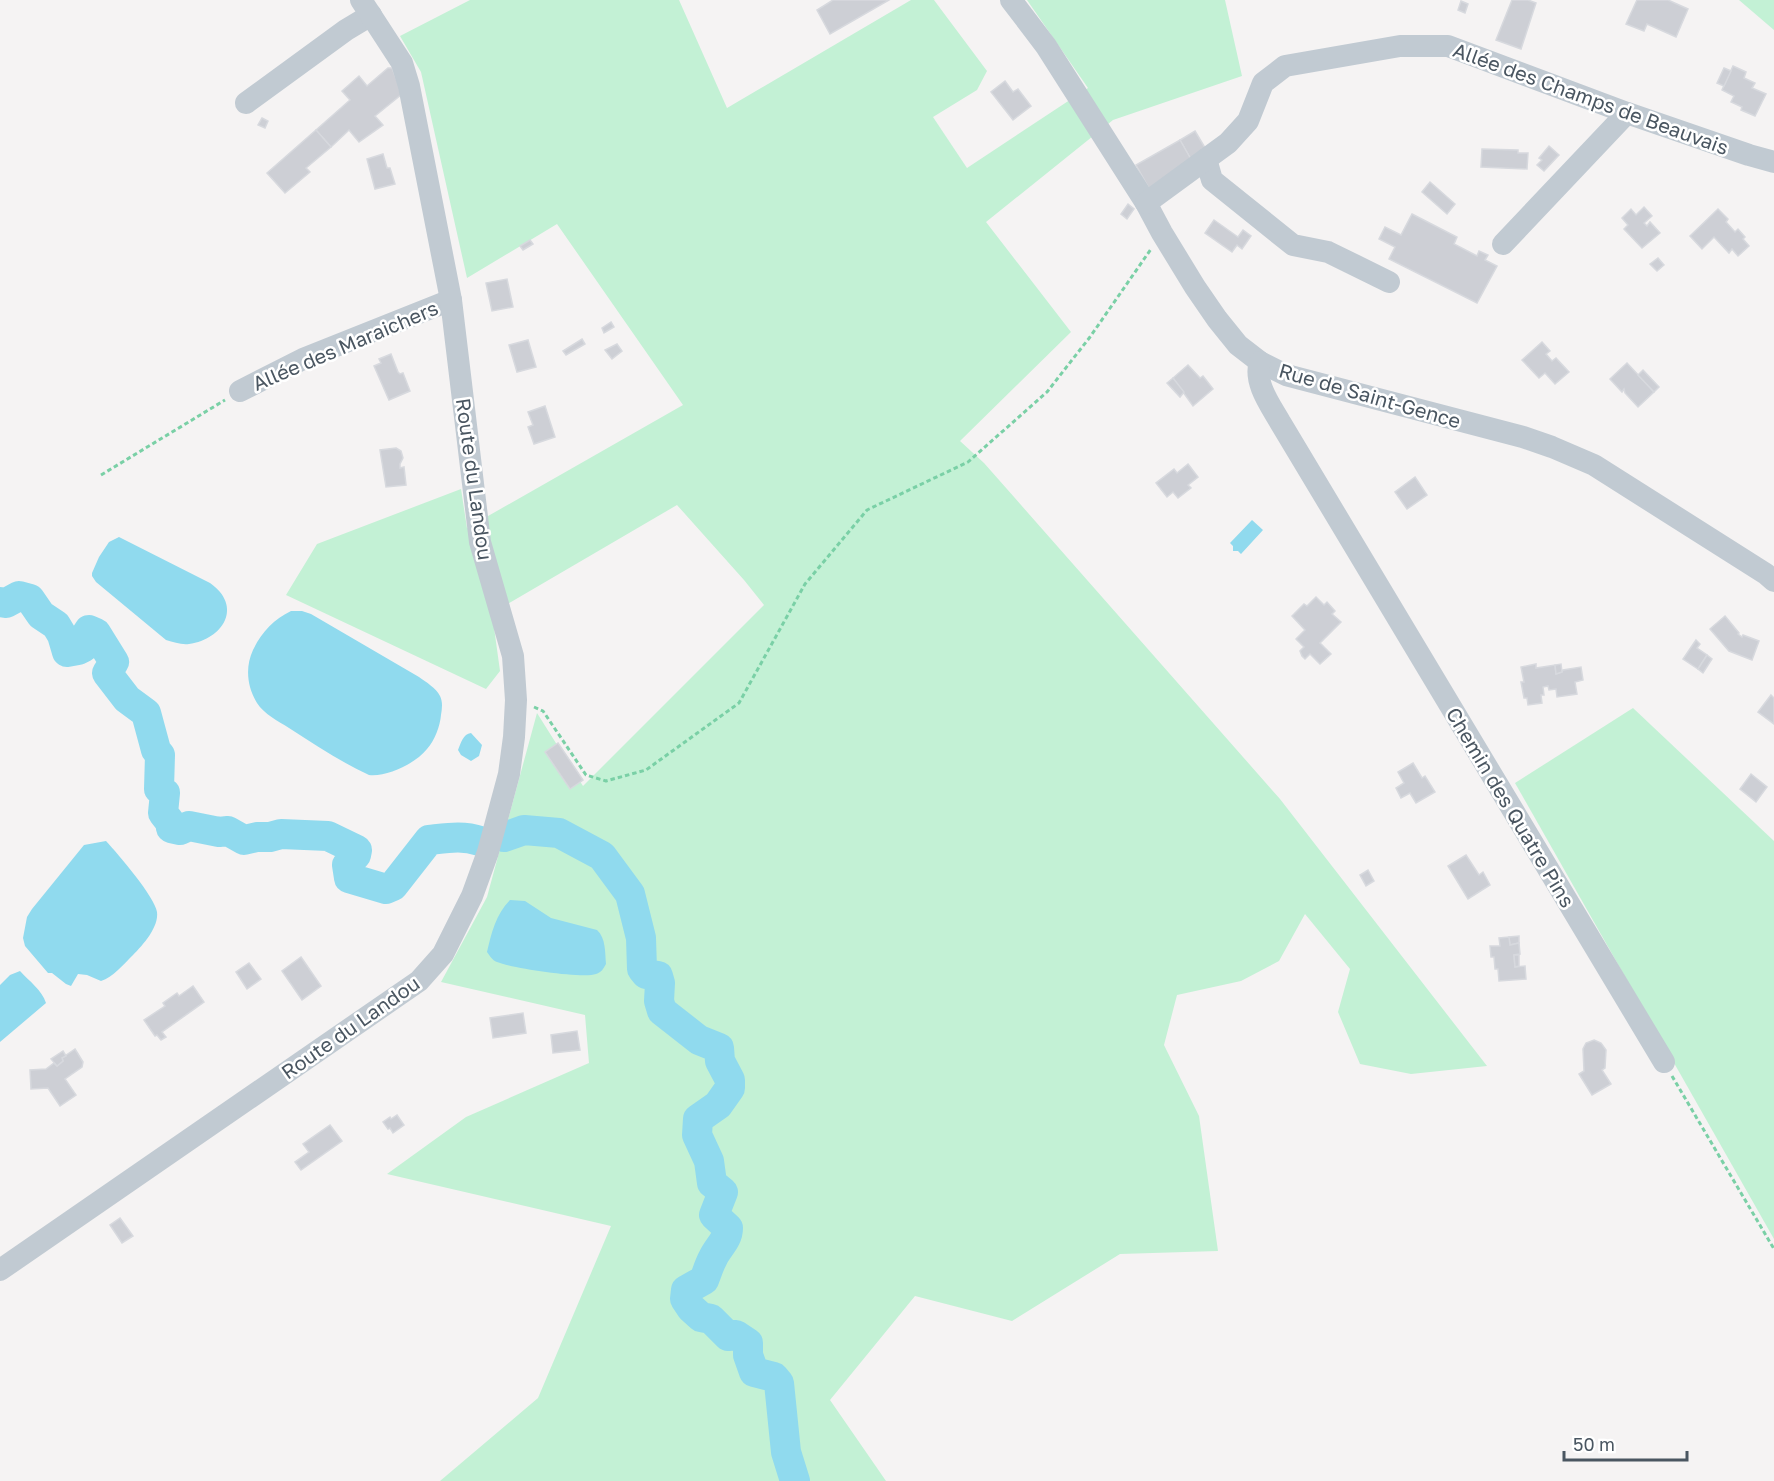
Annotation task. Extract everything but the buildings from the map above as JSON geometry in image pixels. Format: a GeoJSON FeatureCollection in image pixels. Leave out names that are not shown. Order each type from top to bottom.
{"type":"FeatureCollection","features":[{"type":"Feature","properties":{"kind":"street","name":"Rue de Saint-Gence"},"geometry":{"type":"LineString","coordinates":[[1011,0],[1046,46],[1146,203],[1162,233],[1216,319],[1238,345],[1260,362],[1286,375],[1512,434],[1552,447],[1594,465],[1774,581]]}},
{"type":"Feature","properties":{"kind":"street"},"geometry":{"type":"LineString","coordinates":[[246,103],[337,37],[366,8]]}},
{"type":"Feature","properties":{"kind":"street","name":"Route du Landou"},"geometry":{"type":"LineString","coordinates":[[0,1270],[419,981],[442,954],[472,896],[488,852],[509,774],[514,737],[516,700],[513,656],[480,542],[451,300],[409,86],[402,63],[366,8]]}},
{"type":"Feature","properties":{"kind":"street","name":"Allée des Champs de Beauvais"},"geometry":{"type":"LineString","coordinates":[[1146,203],[1228,143],[1248,121],[1263,83],[1285,66],[1400,46],[1448,46],[1627,113],[1774,162]]}},
{"type":"Feature","properties":{"kind":"street"},"geometry":{"type":"LineString","coordinates":[[1503,243],[1627,113]]}},
{"type":"Feature","properties":{"kind":"street"},"geometry":{"type":"LineString","coordinates":[[1206,159],[1212,180],[1293,245],[1328,252],[1389,282]]}},
{"type":"Feature","properties":{"kind":"street","name":"Allée des Maraichers"},"geometry":{"type":"LineString","coordinates":[[240,391],[303,359],[451,300]]}},
{"type":"Feature","properties":{"kind":"street","name":"Chemin des Quatre Pins"},"geometry":{"type":"LineString","coordinates":[[1260,362],[1258,368],[1262,388],[1280,422],[1664,1062]]}},
{"type":"Feature","properties":{"kind":"path"},"geometry":{"type":"LineString","coordinates":[[516,700],[543,711],[586,775],[606,781],[646,770],[739,703],[805,584],[867,510],[968,462],[1047,392],[1090,338],[1162,233]]}},
{"type":"Feature","properties":{"kind":"path"},"geometry":{"type":"LineString","coordinates":[[101,475],[240,391]]}},
{"type":"Feature","properties":{"kind":"path"},"geometry":{"type":"LineString","coordinates":[[1664,1062],[1774,1249]]}},
{"type":"Feature","properties":{"kind":"green space"},"geometry":{"type":"Polygon","coordinates":[[[470,0],[679,0],[727,108],[911,0],[934,0],[987,71],[977,90],[933,117],[967,168],[1088,88],[1027,0],[1225,0],[1242,76],[1113,120],[986,222],[1071,332],[960,441],[984,463],[1280,799],[1487,1066],[1411,1074],[1360,1064],[1338,1012],[1350,969],[1305,914],[1279,961],[1241,981],[1177,995],[1164,1045],[1199,1116],[1218,1251],[1120,1254],[1012,1321],[915,1296],[830,1400],[886,1481],[440,1481],[538,1398],[611,1226],[387,1174],[466,1117],[589,1063],[585,1015],[441,982],[487,897],[537,713],[583,786],[764,605],[677,505],[492,613],[500,671],[486,689],[286,595],[317,544],[461,489],[467,528],[683,405],[557,224],[467,278],[421,72],[400,36],[470,0]]]}},
{"type":"Feature","properties":{"kind":"green space"},"geometry":{"type":"Polygon","coordinates":[[[1739,0],[1774,0],[1774,30],[1739,0]]]}},
{"type":"Feature","properties":{"kind":"green space"},"geometry":{"type":"Polygon","coordinates":[[[1633,708],[1774,841],[1774,1239],[1515,783],[1633,708]]]}},
{"type":"Feature","properties":{"kind":"water"},"geometry":{"type":"Polygon","coordinates":[[[1252,520],[1263,530],[1241,554],[1233,551],[1230,543],[1252,520]]]}},
{"type":"Feature","properties":{"kind":"water"},"geometry":{"type":"Polygon","coordinates":[[[119,537],[210,583],[220,592],[226,602],[227,611],[220,629],[212,636],[189,644],[166,640],[96,582],[92,573],[99,557],[109,542],[119,537]]]}},
{"type":"Feature","properties":{"kind":"water"},"geometry":{"type":"Polygon","coordinates":[[[291,611],[311,614],[419,677],[436,690],[442,703],[440,724],[437,733],[422,755],[392,772],[369,775],[318,747],[263,711],[249,684],[250,657],[264,632],[279,618],[291,611]]]}},
{"type":"Feature","properties":{"kind":"water"},"geometry":{"type":"Polygon","coordinates":[[[471,733],[482,745],[479,756],[471,761],[461,755],[458,750],[464,737],[471,733]]]}},
{"type":"Feature","properties":{"kind":"water"},"geometry":{"type":"Polygon","coordinates":[[[106,841],[150,896],[157,912],[156,924],[146,941],[114,974],[101,981],[78,974],[71,986],[52,973],[48,973],[25,946],[23,938],[27,917],[84,845],[106,841]]]}},
{"type":"Feature","properties":{"kind":"water"},"geometry":{"type":"Polygon","coordinates":[[[510,900],[525,901],[551,918],[597,930],[604,946],[606,964],[603,969],[589,975],[563,974],[517,967],[494,960],[487,952],[490,938],[498,918],[510,900]]]}},
{"type":"Feature","properties":{"kind":"water"},"geometry":{"type":"Polygon","coordinates":[[[20,971],[38,990],[46,1003],[0,1042],[0,985],[10,975],[20,971]]]}},
{"type":"Feature","properties":{"kind":"waterway"},"geometry":{"type":"LineString","coordinates":[[0,602],[6,603],[19,596],[30,599],[41,615],[56,625],[67,652],[84,647],[85,636],[89,630],[96,633],[114,662],[107,673],[127,699],[146,713],[156,750],[160,755],[159,789],[165,793],[163,813],[170,822],[171,828],[180,830],[189,826],[219,832],[228,831],[244,840],[281,834],[328,836],[357,850],[356,855],[347,865],[349,878],[386,889],[393,886],[429,840],[461,838],[480,841]]}},
{"type":"Feature","properties":{"kind":"waterway"},"geometry":{"type":"LineString","coordinates":[[504,837],[524,830],[559,833],[602,856],[630,894],[641,938],[642,969],[646,974],[658,976],[659,1001],[662,1011],[699,1040],[719,1048],[720,1061],[730,1080],[730,1088],[718,1105],[698,1119],[697,1135],[709,1161],[712,1183],[723,1192],[714,1215],[728,1228],[728,1232],[704,1280],[686,1290],[685,1299],[701,1317],[711,1319],[728,1336],[736,1335],[748,1343],[748,1355],[754,1372],[774,1377],[779,1383],[786,1452],[795,1481]]}}]}
